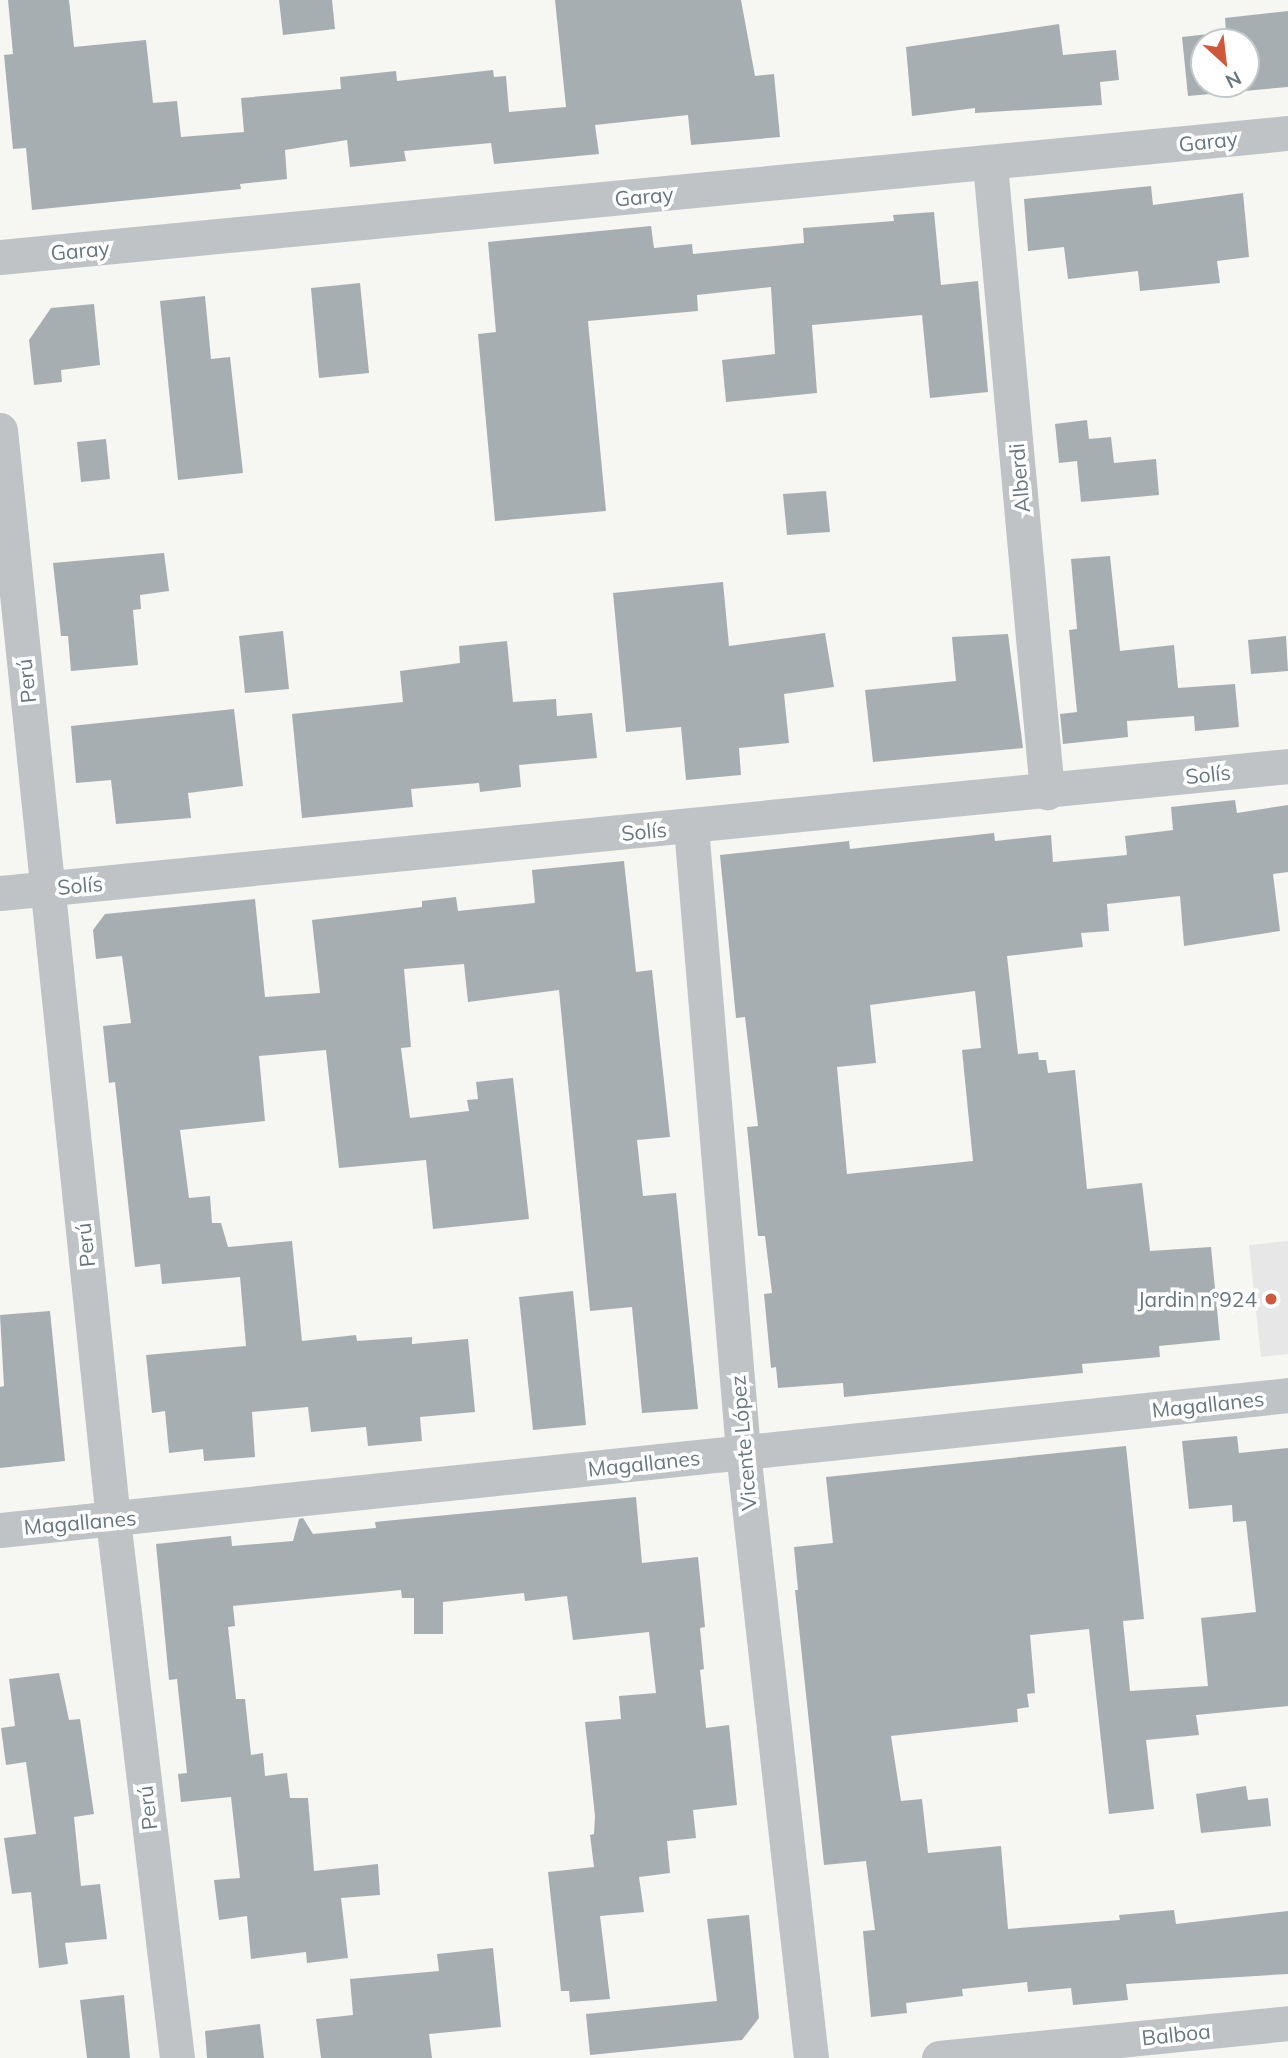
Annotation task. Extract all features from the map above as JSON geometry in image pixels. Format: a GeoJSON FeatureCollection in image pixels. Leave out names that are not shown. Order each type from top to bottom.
{"type":"FeatureCollection","features":[{"type":"Feature","properties":{"kind":"street","name":"Garay"},"geometry":{"type":"LineString","coordinates":[[0,257],[990,164],[1288,133]]}},
{"type":"Feature","properties":{"kind":"street","name":"Alberdi"},"geometry":{"type":"LineString","coordinates":[[990,164],[1047,792]]}},
{"type":"Feature","properties":{"kind":"street","name":"Perú"},"geometry":{"type":"LineString","coordinates":[[0,430],[113,1520],[177,2058]]}},
{"type":"Feature","properties":{"kind":"street","name":"Solís"},"geometry":{"type":"LineString","coordinates":[[0,893],[1047,792],[1288,766]]}},
{"type":"Feature","properties":{"kind":"street","name":"Vicente López"},"geometry":{"type":"LineString","coordinates":[[691,827],[743,1452],[811,2058]]}},
{"type":"Feature","properties":{"kind":"street","name":"Magallanes"},"geometry":{"type":"LineString","coordinates":[[0,1530],[1288,1395]]}},
{"type":"Feature","properties":{"kind":"street","name":"Balboa"},"geometry":{"type":"LineString","coordinates":[[939,2058],[1288,2023]]}},
{"type":"Feature","properties":{"kind":"shaded area","name":"Jardin nº924"},"geometry":{"type":"Polygon","coordinates":[[[1288,1241],[1288,1354],[1261,1357],[1249,1245],[1288,1241]]]}},
{"type":"Feature","properties":{"kind":"building"},"geometry":{"type":"Polygon","coordinates":[[[8,0],[69,0],[74,47],[146,40],[153,103],[177,101],[181,137],[244,132],[241,98],[341,89],[340,77],[396,71],[397,81],[493,70],[494,77],[506,76],[509,112],[566,107],[555,0],[741,0],[755,76],[774,74],[780,137],[691,145],[688,115],[595,125],[599,154],[494,164],[491,143],[404,151],[406,161],[350,167],[347,140],[285,150],[287,179],[240,184],[241,189],[32,210],[26,148],[13,149],[4,55],[13,54],[8,0]]]}},
{"type":"Feature","properties":{"kind":"building"},"geometry":{"type":"Polygon","coordinates":[[[279,0],[332,0],[335,29],[283,35],[279,0]]]}},
{"type":"Feature","properties":{"kind":"building"},"geometry":{"type":"Polygon","coordinates":[[[1288,11],[1288,87],[1260,90],[1260,28],[1226,28],[1225,18],[1288,11]]]}},
{"type":"Feature","properties":{"kind":"building"},"geometry":{"type":"Polygon","coordinates":[[[1059,24],[1063,55],[1116,50],[1119,80],[1100,82],[1102,105],[975,113],[975,108],[912,116],[906,47],[1059,24]]]}},
{"type":"Feature","properties":{"kind":"building"},"geometry":{"type":"Polygon","coordinates":[[[1190,36],[1190,96],[1188,96],[1182,37],[1190,36]]]}},
{"type":"Feature","properties":{"kind":"building"},"geometry":{"type":"Polygon","coordinates":[[[1151,186],[1153,205],[1243,193],[1249,257],[1217,261],[1220,283],[1140,291],[1138,271],[1068,279],[1064,247],[1028,251],[1024,199],[1151,186]]]}},
{"type":"Feature","properties":{"kind":"building"},"geometry":{"type":"Polygon","coordinates":[[[934,212],[941,285],[978,281],[988,392],[930,398],[922,315],[812,325],[817,393],[726,402],[722,360],[775,354],[771,287],[697,295],[698,311],[588,321],[606,511],[495,521],[478,334],[496,332],[488,242],[651,226],[654,248],[692,244],[693,254],[804,243],[803,228],[894,221],[893,215],[934,212]]]}},
{"type":"Feature","properties":{"kind":"building"},"geometry":{"type":"Polygon","coordinates":[[[360,283],[369,373],[319,378],[311,288],[360,283]]]}},
{"type":"Feature","properties":{"kind":"building"},"geometry":{"type":"Polygon","coordinates":[[[205,296],[211,359],[230,357],[243,473],[178,480],[160,301],[205,296]]]}},
{"type":"Feature","properties":{"kind":"building"},"geometry":{"type":"Polygon","coordinates":[[[94,304],[100,365],[61,370],[62,382],[34,385],[29,340],[51,308],[94,304]]]}},
{"type":"Feature","properties":{"kind":"building"},"geometry":{"type":"Polygon","coordinates":[[[1087,420],[1089,439],[1111,437],[1114,463],[1156,459],[1159,495],[1081,502],[1077,461],[1059,463],[1055,424],[1087,420]]]}},
{"type":"Feature","properties":{"kind":"building"},"geometry":{"type":"Polygon","coordinates":[[[106,439],[110,479],[81,482],[77,442],[106,439]]]}},
{"type":"Feature","properties":{"kind":"building"},"geometry":{"type":"Polygon","coordinates":[[[826,491],[830,532],[787,535],[783,494],[826,491]]]}},
{"type":"Feature","properties":{"kind":"building"},"geometry":{"type":"Polygon","coordinates":[[[164,553],[169,591],[140,595],[141,609],[133,610],[138,665],[71,671],[68,636],[61,636],[53,563],[164,553]]]}},
{"type":"Feature","properties":{"kind":"building"},"geometry":{"type":"Polygon","coordinates":[[[1110,556],[1120,651],[1174,645],[1178,688],[1235,684],[1239,727],[1195,731],[1194,716],[1127,721],[1128,737],[1063,744],[1060,714],[1077,712],[1069,630],[1077,629],[1071,559],[1110,556]]]}},
{"type":"Feature","properties":{"kind":"building"},"geometry":{"type":"Polygon","coordinates":[[[723,582],[729,646],[825,633],[834,687],[784,694],[789,743],[739,748],[741,775],[686,780],[681,727],[626,732],[613,593],[723,582]]]}},
{"type":"Feature","properties":{"kind":"building"},"geometry":{"type":"Polygon","coordinates":[[[283,631],[289,689],[245,693],[239,636],[283,631]]]}},
{"type":"Feature","properties":{"kind":"building"},"geometry":{"type":"Polygon","coordinates":[[[1008,634],[1023,748],[873,762],[865,690],[956,681],[952,637],[1008,634]]]}},
{"type":"Feature","properties":{"kind":"building"},"geometry":{"type":"Polygon","coordinates":[[[1286,636],[1288,671],[1251,674],[1248,640],[1286,636]]]}},
{"type":"Feature","properties":{"kind":"building"},"geometry":{"type":"Polygon","coordinates":[[[507,641],[513,702],[556,699],[557,716],[592,713],[597,758],[519,765],[521,787],[480,792],[479,783],[411,789],[413,807],[302,818],[292,714],[403,702],[400,671],[460,663],[459,646],[507,641]]]}},
{"type":"Feature","properties":{"kind":"building"},"geometry":{"type":"Polygon","coordinates":[[[234,709],[243,786],[188,793],[191,818],[116,824],[111,780],[76,783],[71,726],[234,709]]]}},
{"type":"Feature","properties":{"kind":"building"},"geometry":{"type":"Polygon","coordinates":[[[1235,800],[1237,813],[1288,805],[1288,872],[1273,874],[1280,931],[1184,946],[1180,896],[1107,904],[1109,931],[1081,933],[1083,947],[1007,956],[1018,1054],[1038,1052],[1039,1060],[1046,1060],[1048,1073],[1075,1070],[1087,1189],[1142,1183],[1150,1251],[1211,1247],[1220,1340],[1159,1346],[1160,1357],[1082,1364],[1083,1373],[844,1397],[843,1383],[778,1388],[776,1367],[771,1368],[764,1294],[772,1293],[765,1236],[758,1236],[747,1127],[758,1126],[745,1017],[736,1018],[720,855],[849,841],[850,849],[994,833],[995,841],[1051,835],[1053,862],[1127,855],[1125,836],[1173,830],[1171,807],[1235,800]],[[975,991],[870,1005],[876,1063],[837,1067],[847,1174],[973,1161],[962,1050],[981,1048],[975,991]]]}},
{"type":"Feature","properties":{"kind":"building"},"geometry":{"type":"Polygon","coordinates":[[[624,861],[636,972],[652,970],[670,1137],[637,1140],[643,1196],[676,1193],[698,1409],[642,1413],[632,1307],[590,1311],[559,990],[468,1002],[464,964],[404,969],[411,1047],[401,1048],[410,1118],[469,1111],[467,1100],[478,1099],[476,1082],[513,1078],[529,1219],[433,1229],[426,1160],[339,1168],[326,1050],[259,1056],[265,1121],[180,1130],[189,1198],[210,1196],[212,1223],[221,1223],[228,1247],[292,1241],[302,1341],[356,1335],[357,1341],[412,1337],[412,1344],[468,1339],[475,1412],[420,1417],[422,1441],[368,1446],[366,1427],[311,1432],[308,1407],[252,1412],[255,1457],[204,1461],[203,1449],[169,1453],[165,1411],[152,1413],[146,1355],[246,1346],[240,1277],[162,1284],[160,1264],[135,1267],[115,1082],[109,1083],[103,1026],[131,1023],[122,956],[96,959],[93,930],[105,914],[255,899],[265,997],[320,993],[312,920],[422,907],[422,901],[456,897],[458,911],[535,903],[532,870],[624,861]]]}},
{"type":"Feature","properties":{"kind":"building"},"geometry":{"type":"Polygon","coordinates":[[[573,1291],[586,1425],[533,1430],[519,1297],[573,1291]]]}},
{"type":"Feature","properties":{"kind":"building"},"geometry":{"type":"Polygon","coordinates":[[[50,1311],[65,1461],[0,1468],[0,1387],[4,1386],[0,1315],[50,1311]]]}},
{"type":"Feature","properties":{"kind":"building"},"geometry":{"type":"Polygon","coordinates":[[[1237,1436],[1239,1453],[1288,1448],[1288,1706],[1196,1715],[1199,1735],[1146,1740],[1154,1809],[1109,1814],[1089,1629],[1030,1635],[1035,1693],[1027,1694],[1029,1707],[1017,1709],[1018,1722],[891,1736],[901,1801],[922,1799],[928,1853],[1001,1846],[1008,1929],[1120,1920],[1119,1915],[1174,1910],[1176,1924],[1288,1911],[1288,1974],[1126,1984],[1128,2000],[1073,2005],[1071,1988],[1028,1992],[1027,1982],[962,1989],[963,1996],[906,2003],[907,2013],[871,2017],[863,1931],[875,1930],[866,1861],[824,1865],[795,1590],[798,1590],[794,1547],[833,1543],[826,1477],[1126,1446],[1144,1619],[1123,1621],[1130,1691],[1208,1686],[1201,1618],[1256,1612],[1246,1521],[1233,1522],[1232,1505],[1189,1509],[1182,1441],[1237,1436]]]}},
{"type":"Feature","properties":{"kind":"building"},"geometry":{"type":"Polygon","coordinates":[[[636,1497],[642,1563],[698,1557],[705,1627],[700,1628],[704,1669],[700,1670],[706,1728],[729,1725],[737,1805],[693,1810],[696,1838],[667,1841],[670,1873],[639,1877],[644,1912],[600,1916],[610,1999],[570,2002],[569,1991],[561,1991],[548,1872],[594,1867],[590,1835],[594,1834],[595,1816],[585,1722],[621,1719],[619,1696],[656,1693],[649,1632],[573,1640],[567,1596],[525,1601],[524,1593],[443,1602],[443,1634],[414,1634],[414,1598],[402,1598],[401,1590],[233,1606],[235,1626],[228,1627],[236,1699],[245,1699],[251,1755],[263,1753],[265,1776],[287,1773],[290,1798],[308,1798],[314,1871],[378,1864],[380,1895],[341,1898],[348,1958],[307,1963],[306,1952],[251,1959],[247,1916],[219,1920],[214,1880],[240,1878],[231,1797],[181,1802],[178,1774],[187,1773],[177,1679],[169,1680],[156,1544],[231,1536],[232,1546],[293,1541],[299,1519],[303,1518],[313,1534],[376,1528],[375,1522],[636,1497]]]}},
{"type":"Feature","properties":{"kind":"building"},"geometry":{"type":"Polygon","coordinates":[[[59,1673],[69,1720],[80,1719],[94,1814],[74,1817],[81,1886],[100,1884],[107,1939],[65,1943],[68,1964],[39,1968],[31,1892],[12,1894],[4,1838],[36,1834],[26,1762],[6,1765],[1,1728],[15,1726],[9,1679],[59,1673]]]}},
{"type":"Feature","properties":{"kind":"building"},"geometry":{"type":"Polygon","coordinates":[[[1246,1786],[1248,1800],[1268,1798],[1271,1826],[1201,1833],[1196,1794],[1246,1786]]]}},
{"type":"Feature","properties":{"kind":"building"},"geometry":{"type":"Polygon","coordinates":[[[749,1915],[759,2018],[742,2040],[590,2055],[586,2014],[717,2001],[707,1919],[749,1915]]]}},
{"type":"Feature","properties":{"kind":"building"},"geometry":{"type":"Polygon","coordinates":[[[493,1948],[501,2027],[429,2034],[432,2058],[321,2058],[316,2019],[353,2015],[350,1979],[439,1971],[437,1954],[493,1948]]]}},
{"type":"Feature","properties":{"kind":"building"},"geometry":{"type":"Polygon","coordinates":[[[124,1995],[130,2058],[87,2058],[80,2000],[124,1995]]]}},
{"type":"Feature","properties":{"kind":"building"},"geometry":{"type":"Polygon","coordinates":[[[260,2024],[264,2058],[207,2058],[205,2031],[260,2024]]]}},
{"type":"Feature","properties":{"kind":"place","name":"Jardin nº924"},"geometry":{"type":"Point","coordinates":[1271,1299]}}]}
